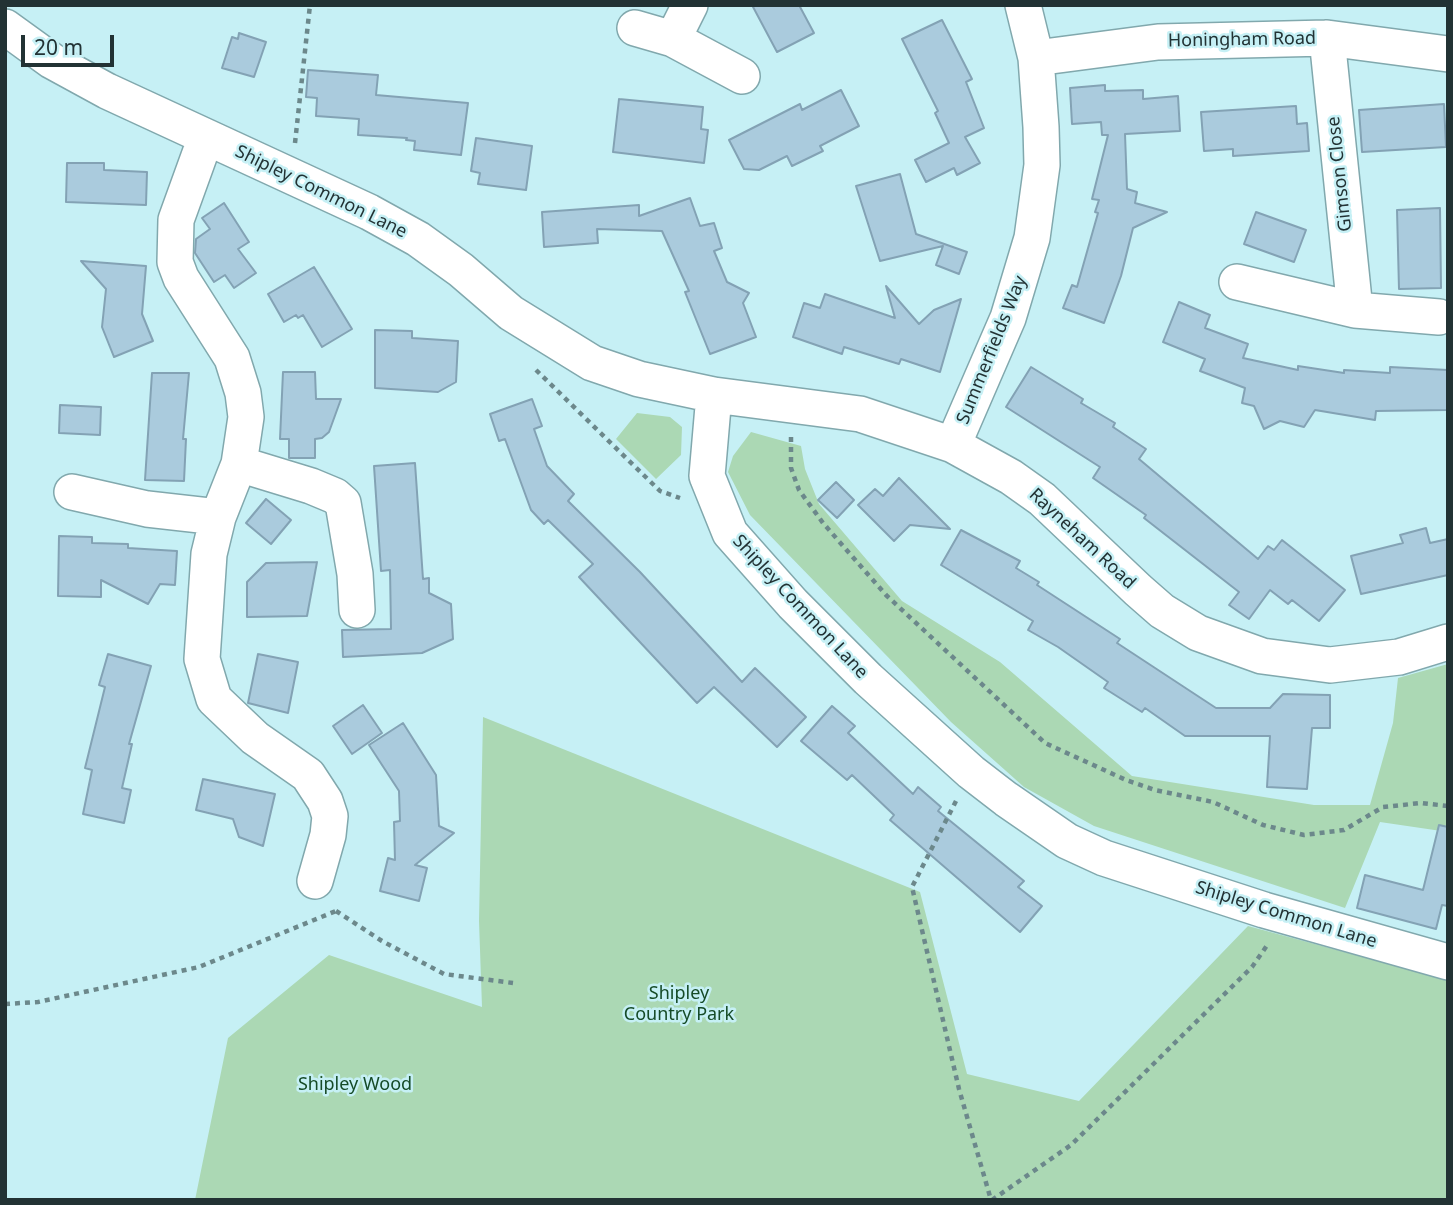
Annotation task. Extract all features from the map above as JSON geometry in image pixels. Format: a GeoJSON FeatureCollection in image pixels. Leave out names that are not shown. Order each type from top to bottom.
{"type":"FeatureCollection","features":[{"type":"Feature","properties":{"kind":"street"},"geometry":{"type":"LineString","coordinates":[[673,39],[690,5]]}},
{"type":"Feature","properties":{"kind":"street","name":"Summerfields Way"},"geometry":{"type":"LineString","coordinates":[[953,445],[1008,318],[1032,238],[1042,165],[1036,58],[1023,5]]}},
{"type":"Feature","properties":{"kind":"street","name":"Shipley Common Lane"},"geometry":{"type":"LineString","coordinates":[[5,27],[52,61],[206,137],[369,212],[418,239],[461,270],[511,313],[592,363],[639,380],[714,395],[708,476],[730,533],[793,604],[868,678],[971,772],[1067,841],[1104,858],[1280,915],[1448,962]]}},
{"type":"Feature","properties":{"kind":"street"},"geometry":{"type":"LineString","coordinates":[[635,28],[673,39],[741,76]]}},
{"type":"Feature","properties":{"kind":"street","name":"Honingham Road"},"geometry":{"type":"LineString","coordinates":[[1036,58],[1158,42],[1327,38],[1448,54]]}},
{"type":"Feature","properties":{"kind":"street","name":"Gimson Close"},"geometry":{"type":"LineString","coordinates":[[1327,38],[1355,310]]}},
{"type":"Feature","properties":{"kind":"street"},"geometry":{"type":"LineString","coordinates":[[206,137],[176,220],[174,248],[181,278],[224,344],[239,374],[246,417],[239,464],[218,517],[205,581],[202,659],[214,699],[237,722],[308,775],[325,801],[346,816],[315,881]]}},
{"type":"Feature","properties":{"kind":"street"},"geometry":{"type":"LineString","coordinates":[[1237,282],[1355,310],[1439,317]]}},
{"type":"Feature","properties":{"kind":"street","name":"Rayneham Road"},"geometry":{"type":"LineString","coordinates":[[714,395],[792,404],[887,421],[953,445],[1011,477],[1042,499],[1146,597],[1198,634],[1262,656],[1330,665],[1399,657],[1448,642]]}},
{"type":"Feature","properties":{"kind":"street"},"geometry":{"type":"LineString","coordinates":[[239,464],[276,473],[335,496],[346,512],[357,610]]}},
{"type":"Feature","properties":{"kind":"street"},"geometry":{"type":"LineString","coordinates":[[72,492],[146,509],[218,517]]}},
{"type":"Feature","properties":{"kind":"path"},"geometry":{"type":"LineString","coordinates":[[289,175],[310,5]]}},
{"type":"Feature","properties":{"kind":"path"},"geometry":{"type":"LineString","coordinates":[[531,365],[660,491],[720,511]]}},
{"type":"Feature","properties":{"kind":"path"},"geometry":{"type":"LineString","coordinates":[[792,404],[791,468],[799,490],[823,523],[905,614],[1045,743],[1126,780],[1155,790],[1213,802],[1263,825],[1304,835],[1344,830],[1383,807],[1421,803],[1448,806]]}},
{"type":"Feature","properties":{"kind":"path"},"geometry":{"type":"LineString","coordinates":[[971,772],[912,887],[959,1088],[991,1200],[1071,1145],[1252,967],[1270,941],[1280,915]]}},
{"type":"Feature","properties":{"kind":"path"},"geometry":{"type":"LineString","coordinates":[[315,881],[326,901],[336,911],[382,942],[444,974],[513,983]]}},
{"type":"Feature","properties":{"kind":"path"},"geometry":{"type":"LineString","coordinates":[[5,1004],[37,1002],[199,967],[336,911]]}},
{"type":"Feature","properties":{"kind":"green space"},"geometry":{"type":"Polygon","coordinates":[[[637,413],[670,417],[682,427],[681,455],[656,479],[616,439],[637,413]]]}},
{"type":"Feature","properties":{"kind":"green space"},"geometry":{"type":"Polygon","coordinates":[[[751,432],[801,446],[805,469],[819,504],[902,601],[1000,662],[1132,776],[1314,805],[1370,805],[1393,723],[1398,678],[1448,664],[1448,832],[1380,822],[1345,908],[1094,826],[1024,787],[951,722],[750,515],[728,472],[733,456],[751,432]]]}},
{"type":"Feature","properties":{"kind":"green space","name":"Shipley Country Park"},"geometry":{"type":"Polygon","coordinates":[[[483,717],[920,892],[967,1074],[1079,1101],[1248,926],[1448,980],[1448,1200],[195,1200],[228,1038],[329,955],[482,1007],[479,921],[483,717]]]}},
{"type":"Feature","properties":{"kind":"building"},"geometry":{"type":"Polygon","coordinates":[[[752,5],[799,5],[814,33],[777,52],[752,5]]]}},
{"type":"Feature","properties":{"kind":"building"},"geometry":{"type":"Polygon","coordinates":[[[942,20],[972,79],[966,82],[984,128],[965,137],[980,163],[957,175],[954,168],[926,182],[915,160],[949,143],[935,113],[938,111],[902,39],[942,20]]]}},
{"type":"Feature","properties":{"kind":"building"},"geometry":{"type":"Polygon","coordinates":[[[239,33],[266,42],[254,77],[222,68],[232,37],[238,39],[239,33]]]}},
{"type":"Feature","properties":{"kind":"building"},"geometry":{"type":"Polygon","coordinates":[[[308,70],[378,75],[376,95],[468,103],[461,155],[414,150],[415,141],[406,140],[407,138],[358,135],[359,119],[316,116],[317,98],[306,97],[308,70]]]}},
{"type":"Feature","properties":{"kind":"building"},"geometry":{"type":"Polygon","coordinates":[[[1105,85],[1105,91],[1143,90],[1143,99],[1178,96],[1180,131],[1125,134],[1127,189],[1137,192],[1135,203],[1167,212],[1133,228],[1121,276],[1104,323],[1063,308],[1072,285],[1077,287],[1098,213],[1095,212],[1099,200],[1092,199],[1108,135],[1102,135],[1101,122],[1072,124],[1070,88],[1105,85]]]}},
{"type":"Feature","properties":{"kind":"building"},"geometry":{"type":"Polygon","coordinates":[[[841,90],[859,126],[820,146],[823,151],[792,166],[787,156],[759,170],[744,169],[729,140],[800,104],[802,110],[841,90]]]}},
{"type":"Feature","properties":{"kind":"building"},"geometry":{"type":"Polygon","coordinates":[[[619,99],[703,107],[701,129],[708,130],[704,163],[613,152],[619,99]]]}},
{"type":"Feature","properties":{"kind":"building"},"geometry":{"type":"Polygon","coordinates":[[[1444,104],[1446,147],[1362,152],[1359,110],[1444,104]]]}},
{"type":"Feature","properties":{"kind":"building"},"geometry":{"type":"Polygon","coordinates":[[[1296,106],[1297,124],[1307,123],[1309,151],[1233,156],[1233,149],[1204,151],[1201,112],[1296,106]]]}},
{"type":"Feature","properties":{"kind":"building"},"geometry":{"type":"Polygon","coordinates":[[[476,138],[532,146],[526,190],[478,184],[480,173],[471,171],[476,138]]]}},
{"type":"Feature","properties":{"kind":"building"},"geometry":{"type":"Polygon","coordinates":[[[67,163],[104,163],[104,170],[147,172],[146,205],[66,202],[67,163]]]}},
{"type":"Feature","properties":{"kind":"building"},"geometry":{"type":"Polygon","coordinates":[[[900,174],[916,234],[967,252],[959,274],[936,265],[943,246],[880,261],[856,186],[900,174]]]}},
{"type":"Feature","properties":{"kind":"building"},"geometry":{"type":"Polygon","coordinates":[[[690,198],[700,226],[714,223],[722,248],[714,251],[727,282],[749,293],[743,303],[756,337],[710,354],[685,292],[689,291],[662,231],[597,229],[598,243],[544,247],[542,212],[639,205],[639,216],[690,198]]]}},
{"type":"Feature","properties":{"kind":"building"},"geometry":{"type":"Polygon","coordinates":[[[224,203],[249,242],[238,249],[256,273],[234,288],[225,275],[214,282],[195,253],[196,239],[210,229],[202,218],[224,203]]]}},
{"type":"Feature","properties":{"kind":"building"},"geometry":{"type":"Polygon","coordinates":[[[1440,208],[1441,288],[1399,289],[1397,210],[1440,208]]]}},
{"type":"Feature","properties":{"kind":"building"},"geometry":{"type":"Polygon","coordinates":[[[1256,212],[1306,230],[1294,262],[1244,244],[1256,212]]]}},
{"type":"Feature","properties":{"kind":"building"},"geometry":{"type":"Polygon","coordinates":[[[81,261],[146,266],[142,314],[153,341],[114,357],[102,327],[106,289],[81,261]]]}},
{"type":"Feature","properties":{"kind":"building"},"geometry":{"type":"Polygon","coordinates":[[[314,267],[352,329],[322,347],[303,315],[298,318],[296,315],[284,322],[268,294],[314,267]]]}},
{"type":"Feature","properties":{"kind":"building"},"geometry":{"type":"Polygon","coordinates":[[[886,286],[919,324],[934,310],[961,299],[940,372],[901,359],[899,364],[844,347],[842,354],[793,337],[804,303],[820,308],[825,294],[895,318],[886,286]]]}},
{"type":"Feature","properties":{"kind":"building"},"geometry":{"type":"Polygon","coordinates":[[[1179,302],[1210,315],[1205,328],[1248,344],[1243,358],[1298,370],[1298,366],[1344,373],[1344,370],[1390,373],[1390,367],[1448,370],[1448,410],[1376,411],[1375,420],[1315,410],[1304,427],[1280,421],[1264,429],[1254,406],[1242,403],[1245,388],[1200,371],[1205,359],[1163,342],[1179,302]]]}},
{"type":"Feature","properties":{"kind":"building"},"geometry":{"type":"Polygon","coordinates":[[[375,330],[412,331],[412,338],[458,341],[456,382],[438,392],[375,388],[375,330]]]}},
{"type":"Feature","properties":{"kind":"building"},"geometry":{"type":"Polygon","coordinates":[[[1031,367],[1083,399],[1081,403],[1115,423],[1113,427],[1146,449],[1139,459],[1258,559],[1268,546],[1274,550],[1282,540],[1345,590],[1319,621],[1292,600],[1288,604],[1270,590],[1249,619],[1229,605],[1239,592],[1144,518],[1146,515],[1093,478],[1100,467],[1006,407],[1031,367]]]}},
{"type":"Feature","properties":{"kind":"building"},"geometry":{"type":"Polygon","coordinates":[[[283,372],[315,372],[316,399],[341,399],[329,432],[322,438],[315,439],[315,458],[289,458],[289,439],[280,439],[283,372]]]}},
{"type":"Feature","properties":{"kind":"building"},"geometry":{"type":"Polygon","coordinates":[[[152,373],[189,373],[183,439],[186,439],[184,481],[145,480],[152,373]]]}},
{"type":"Feature","properties":{"kind":"building"},"geometry":{"type":"Polygon","coordinates":[[[532,399],[542,426],[534,429],[547,466],[574,494],[568,501],[640,572],[742,682],[755,668],[806,717],[777,747],[714,687],[697,703],[579,577],[593,564],[548,520],[544,524],[531,510],[505,439],[499,441],[490,414],[532,399]]]}},
{"type":"Feature","properties":{"kind":"building"},"geometry":{"type":"Polygon","coordinates":[[[60,405],[101,407],[100,435],[59,433],[60,405]]]}},
{"type":"Feature","properties":{"kind":"building"},"geometry":{"type":"Polygon","coordinates":[[[415,463],[423,579],[429,578],[429,593],[451,604],[453,639],[422,653],[343,657],[342,630],[391,629],[390,570],[381,571],[374,466],[415,463]]]}},
{"type":"Feature","properties":{"kind":"building"},"geometry":{"type":"Polygon","coordinates":[[[899,478],[950,529],[910,525],[894,541],[858,505],[875,489],[883,496],[899,478]]]}},
{"type":"Feature","properties":{"kind":"building"},"geometry":{"type":"Polygon","coordinates":[[[836,482],[854,500],[837,518],[818,500],[836,482]]]}},
{"type":"Feature","properties":{"kind":"building"},"geometry":{"type":"Polygon","coordinates":[[[266,499],[291,520],[271,544],[246,523],[266,499]]]}},
{"type":"Feature","properties":{"kind":"building"},"geometry":{"type":"Polygon","coordinates":[[[1426,528],[1430,543],[1448,539],[1448,575],[1361,594],[1351,556],[1403,543],[1400,535],[1426,528]]]}},
{"type":"Feature","properties":{"kind":"building"},"geometry":{"type":"Polygon","coordinates":[[[961,530],[1020,561],[1016,568],[1039,582],[1037,585],[1120,639],[1117,643],[1216,708],[1270,708],[1283,694],[1330,695],[1330,728],[1312,728],[1307,789],[1267,787],[1270,736],[1185,736],[1145,708],[1142,712],[1104,688],[1108,682],[1028,630],[1033,621],[941,565],[961,530]]]}},
{"type":"Feature","properties":{"kind":"building"},"geometry":{"type":"Polygon","coordinates":[[[59,536],[92,537],[92,543],[128,544],[128,548],[177,551],[175,585],[160,584],[148,604],[101,580],[101,597],[58,596],[59,536]]]}},
{"type":"Feature","properties":{"kind":"building"},"geometry":{"type":"Polygon","coordinates":[[[317,562],[307,616],[247,617],[247,582],[266,563],[317,562]]]}},
{"type":"Feature","properties":{"kind":"building"},"geometry":{"type":"Polygon","coordinates":[[[108,654],[151,666],[129,744],[132,744],[122,788],[131,790],[124,823],[83,814],[92,770],[85,768],[105,687],[99,685],[108,654]]]}},
{"type":"Feature","properties":{"kind":"building"},"geometry":{"type":"Polygon","coordinates":[[[258,654],[298,662],[288,713],[248,703],[258,654]]]}},
{"type":"Feature","properties":{"kind":"building"},"geometry":{"type":"Polygon","coordinates":[[[363,705],[382,733],[352,754],[333,726],[363,705]]]}},
{"type":"Feature","properties":{"kind":"building"},"geometry":{"type":"Polygon","coordinates":[[[832,706],[855,726],[848,733],[913,794],[918,787],[941,807],[938,811],[1024,881],[1018,887],[1042,906],[1020,932],[890,820],[894,815],[852,775],[847,780],[801,741],[832,706]]]}},
{"type":"Feature","properties":{"kind":"building"},"geometry":{"type":"Polygon","coordinates":[[[403,723],[436,775],[439,826],[454,833],[415,865],[427,868],[419,901],[380,891],[388,858],[395,860],[394,822],[400,821],[399,791],[369,745],[403,723]]]}},
{"type":"Feature","properties":{"kind":"building"},"geometry":{"type":"Polygon","coordinates":[[[203,779],[275,794],[263,846],[239,837],[233,819],[196,810],[203,779]]]}},
{"type":"Feature","properties":{"kind":"building"},"geometry":{"type":"Polygon","coordinates":[[[1439,825],[1448,827],[1448,906],[1442,905],[1436,929],[1357,908],[1365,875],[1423,890],[1439,825]]]}},
{"type":"Feature","properties":{"kind":"park label","name":"Shipley Wood"},"geometry":{"type":"Point","coordinates":[355,1085]}}]}
